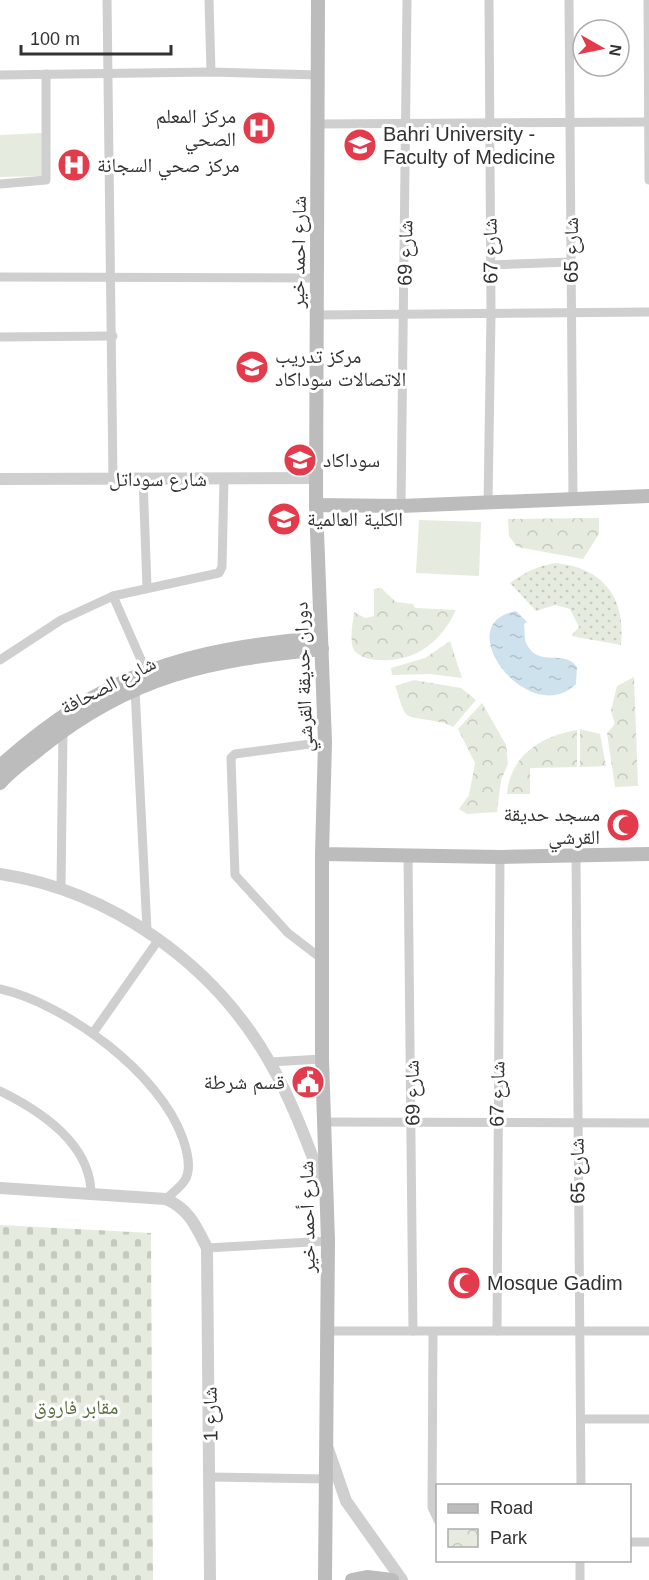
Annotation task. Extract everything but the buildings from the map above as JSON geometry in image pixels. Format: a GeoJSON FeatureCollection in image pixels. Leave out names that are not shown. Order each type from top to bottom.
{"type":"FeatureCollection","features":[{"type":"Feature","properties":{"kind":"main road","name":"شارع احمد خير"},"geometry":{"type":"LineString","coordinates":[[316,505],[318,0]]}},
{"type":"Feature","properties":{"kind":"main road"},"geometry":{"type":"LineString","coordinates":[[316,505],[401,506],[573,501],[649,496]]}},
{"type":"Feature","properties":{"kind":"main road","name":"دوران حديقة القرشي"},"geometry":{"type":"LineString","coordinates":[[316,505],[325,742],[322,854]]}},
{"type":"Feature","properties":{"kind":"main road","name":"شارع الصحافة"},"geometry":{"type":"LineString","coordinates":[[0,766],[38,734],[84,702],[146,671],[233,647],[322,644]]}},
{"type":"Feature","properties":{"kind":"main road","name":"شارع الصحافة"},"geometry":{"type":"LineString","coordinates":[[0,783],[63,730],[135,689],[183,671],[224,660],[322,644]]}},
{"type":"Feature","properties":{"kind":"main road"},"geometry":{"type":"LineString","coordinates":[[322,854],[500,857],[649,854]]}},
{"type":"Feature","properties":{"kind":"main road","name":"شارع أحمد خير"},"geometry":{"type":"LineString","coordinates":[[322,854],[322,1059],[328,1241],[325,1580]]}},
{"type":"Feature","properties":{"kind":"main road"},"geometry":{"type":"LineString","coordinates":[[352,1580],[367,1577],[392,1580]]}},
{"type":"Feature","properties":{"kind":"street"},"geometry":{"type":"LineString","coordinates":[[108,0],[113,479]]}},
{"type":"Feature","properties":{"kind":"street"},"geometry":{"type":"LineString","coordinates":[[209,0],[211,72]]}},
{"type":"Feature","properties":{"kind":"street","name":"شارع 69"},"geometry":{"type":"LineString","coordinates":[[401,506],[407,0]]}},
{"type":"Feature","properties":{"kind":"street","name":"شارع 67"},"geometry":{"type":"LineString","coordinates":[[488,502],[491,314],[489,0]]}},
{"type":"Feature","properties":{"kind":"street","name":"شارع 65"},"geometry":{"type":"LineString","coordinates":[[569,0],[573,501]]}},
{"type":"Feature","properties":{"kind":"street"},"geometry":{"type":"LineString","coordinates":[[648,0],[649,180]]}},
{"type":"Feature","properties":{"kind":"street"},"geometry":{"type":"LineString","coordinates":[[0,75],[211,72],[319,75]]}},
{"type":"Feature","properties":{"kind":"street"},"geometry":{"type":"LineString","coordinates":[[0,184],[46,180],[46,74]]}},
{"type":"Feature","properties":{"kind":"street"},"geometry":{"type":"LineString","coordinates":[[318,124],[649,122]]}},
{"type":"Feature","properties":{"kind":"street"},"geometry":{"type":"LineString","coordinates":[[490,265],[571,262]]}},
{"type":"Feature","properties":{"kind":"street"},"geometry":{"type":"LineString","coordinates":[[0,277],[317,278]]}},
{"type":"Feature","properties":{"kind":"street"},"geometry":{"type":"LineString","coordinates":[[317,315],[649,312]]}},
{"type":"Feature","properties":{"kind":"street"},"geometry":{"type":"LineString","coordinates":[[0,337],[113,336]]}},
{"type":"Feature","properties":{"kind":"street"},"geometry":{"type":"LineString","coordinates":[[143,478],[147,587]]}},
{"type":"Feature","properties":{"kind":"street"},"geometry":{"type":"LineString","coordinates":[[0,660],[61,620],[113,596],[147,587],[212,576],[221,571],[224,478]]}},
{"type":"Feature","properties":{"kind":"street","name":"شارع سوداتل"},"geometry":{"type":"LineString","coordinates":[[0,479],[316,478]]}},
{"type":"Feature","properties":{"kind":"street"},"geometry":{"type":"LineString","coordinates":[[113,596],[146,671]]}},
{"type":"Feature","properties":{"kind":"street"},"geometry":{"type":"LineString","coordinates":[[135,689],[147,930]]}},
{"type":"Feature","properties":{"kind":"street"},"geometry":{"type":"LineString","coordinates":[[62,888],[63,730]]}},
{"type":"Feature","properties":{"kind":"street"},"geometry":{"type":"LineString","coordinates":[[322,959],[288,933],[235,875],[231,758],[235,754],[325,742]]}},
{"type":"Feature","properties":{"kind":"street","name":"شارع 69"},"geometry":{"type":"LineString","coordinates":[[408,855],[413,1121],[413,1331]]}},
{"type":"Feature","properties":{"kind":"street","name":"شارع 65"},"geometry":{"type":"LineString","coordinates":[[576,856],[576,1123],[581,1484]]}},
{"type":"Feature","properties":{"kind":"street","name":"شارع 67"},"geometry":{"type":"LineString","coordinates":[[497,1331],[496,1121],[500,857]]}},
{"type":"Feature","properties":{"kind":"street"},"geometry":{"type":"LineString","coordinates":[[0,874],[62,888],[147,930],[211,986],[270,1062],[327,1194]]}},
{"type":"Feature","properties":{"kind":"street"},"geometry":{"type":"LineString","coordinates":[[93,1032],[159,939]]}},
{"type":"Feature","properties":{"kind":"street"},"geometry":{"type":"LineString","coordinates":[[0,989],[56,1012],[93,1032],[140,1075],[160,1098],[179,1130],[186,1149],[188,1169],[186,1179],[166,1199]]}},
{"type":"Feature","properties":{"kind":"street"},"geometry":{"type":"LineString","coordinates":[[270,1062],[322,1059]]}},
{"type":"Feature","properties":{"kind":"street"},"geometry":{"type":"LineString","coordinates":[[0,1091],[28,1106],[59,1129],[87,1166],[91,1177],[91,1194]]}},
{"type":"Feature","properties":{"kind":"street"},"geometry":{"type":"LineString","coordinates":[[325,1122],[649,1123]]}},
{"type":"Feature","properties":{"kind":"street"},"geometry":{"type":"LineString","coordinates":[[0,1188],[166,1199],[179,1205],[191,1216],[207,1248],[328,1241]]}},
{"type":"Feature","properties":{"kind":"street","name":"شارع 1"},"geometry":{"type":"LineString","coordinates":[[207,1248],[210,1580]]}},
{"type":"Feature","properties":{"kind":"street"},"geometry":{"type":"LineString","coordinates":[[327,1331],[649,1331]]}},
{"type":"Feature","properties":{"kind":"street"},"geometry":{"type":"LineString","coordinates":[[433,1332],[432,1507],[436,1516]]}},
{"type":"Feature","properties":{"kind":"street"},"geometry":{"type":"LineString","coordinates":[[581,1419],[649,1419]]}},
{"type":"Feature","properties":{"kind":"street"},"geometry":{"type":"LineString","coordinates":[[325,1440],[346,1501],[402,1580]]}},
{"type":"Feature","properties":{"kind":"street"},"geometry":{"type":"LineString","coordinates":[[210,1477],[325,1479]]}},
{"type":"Feature","properties":{"kind":"street"},"geometry":{"type":"LineString","coordinates":[[631,1542],[649,1542]]}},
{"type":"Feature","properties":{"kind":"street"},"geometry":{"type":"LineString","coordinates":[[580,1562],[580,1580]]}},
{"type":"Feature","properties":{"kind":"green space"},"geometry":{"type":"Polygon","coordinates":[[[43,133],[44,176],[0,177],[0,135],[43,133]]]}},
{"type":"Feature","properties":{"kind":"green space"},"geometry":{"type":"Polygon","coordinates":[[[599,518],[599,534],[583,559],[517,547],[509,536],[508,519],[599,518]]]}},
{"type":"Feature","properties":{"kind":"green space"},"geometry":{"type":"Polygon","coordinates":[[[419,520],[481,522],[479,576],[416,573],[419,520]]]}},
{"type":"Feature","properties":{"kind":"green space"},"geometry":{"type":"Polygon","coordinates":[[[556,563],[587,571],[599,578],[608,588],[620,613],[621,645],[571,636],[579,627],[570,609],[555,605],[536,611],[510,583],[532,570],[556,563]]]}},
{"type":"Feature","properties":{"kind":"green space"},"geometry":{"type":"Polygon","coordinates":[[[381,588],[396,602],[413,604],[415,608],[456,610],[443,632],[426,648],[405,658],[369,659],[354,650],[352,631],[354,612],[365,618],[374,616],[374,589],[381,588]]]}},
{"type":"Feature","properties":{"kind":"green space"},"geometry":{"type":"Polygon","coordinates":[[[450,641],[462,678],[430,674],[392,675],[391,668],[425,658],[450,641]]]}},
{"type":"Feature","properties":{"kind":"green space"},"geometry":{"type":"Polygon","coordinates":[[[634,677],[638,786],[615,787],[607,733],[615,724],[611,711],[617,686],[634,677]]]}},
{"type":"Feature","properties":{"kind":"green space"},"geometry":{"type":"Polygon","coordinates":[[[414,680],[461,688],[476,700],[453,727],[442,722],[409,716],[403,708],[395,686],[414,680]]]}},
{"type":"Feature","properties":{"kind":"green space"},"geometry":{"type":"Polygon","coordinates":[[[482,703],[506,745],[508,764],[501,780],[497,812],[467,814],[459,809],[469,795],[475,763],[458,729],[482,703]]]}},
{"type":"Feature","properties":{"kind":"green space"},"geometry":{"type":"Polygon","coordinates":[[[580,729],[600,734],[606,766],[580,767],[580,729]]]}},
{"type":"Feature","properties":{"kind":"green space"},"geometry":{"type":"Polygon","coordinates":[[[577,730],[577,767],[530,768],[530,794],[507,794],[509,780],[521,758],[552,737],[577,730]]]}},
{"type":"Feature","properties":{"kind":"green space","name":"مقابر فاروق"},"geometry":{"type":"Polygon","coordinates":[[[0,1225],[151,1233],[153,1580],[0,1580],[0,1225]]]}},
{"type":"Feature","properties":{"kind":"water"},"geometry":{"type":"Polygon","coordinates":[[[516,611],[527,622],[524,624],[525,638],[531,651],[544,657],[572,662],[577,667],[576,684],[557,695],[537,694],[518,684],[502,669],[492,652],[490,634],[497,619],[516,611]]]}},
{"type":"Feature","properties":{"kind":"place","name":"مركز المعلم الصحي"},"geometry":{"type":"Point","coordinates":[259,128]}},
{"type":"Feature","properties":{"kind":"place","name":"Bahri University - Faculty of Medicine"},"geometry":{"type":"Point","coordinates":[360,145]}},
{"type":"Feature","properties":{"kind":"place","name":"مركز صحي السجانة"},"geometry":{"type":"Point","coordinates":[74,165]}},
{"type":"Feature","properties":{"kind":"place","name":"مركز تدريب الاتصالات سوداكاد"},"geometry":{"type":"Point","coordinates":[252,367]}},
{"type":"Feature","properties":{"kind":"place","name":"سوداكاد"},"geometry":{"type":"Point","coordinates":[300,460]}},
{"type":"Feature","properties":{"kind":"place","name":"الكلية العالمية"},"geometry":{"type":"Point","coordinates":[284,519]}},
{"type":"Feature","properties":{"kind":"place","name":"مسجد حديقة القرشي"},"geometry":{"type":"Point","coordinates":[623,825]}},
{"type":"Feature","properties":{"kind":"place","name":"قسم شرطة"},"geometry":{"type":"Point","coordinates":[308,1082]}},
{"type":"Feature","properties":{"kind":"place","name":"Mosque Gadim"},"geometry":{"type":"Point","coordinates":[464,1283]}}]}
